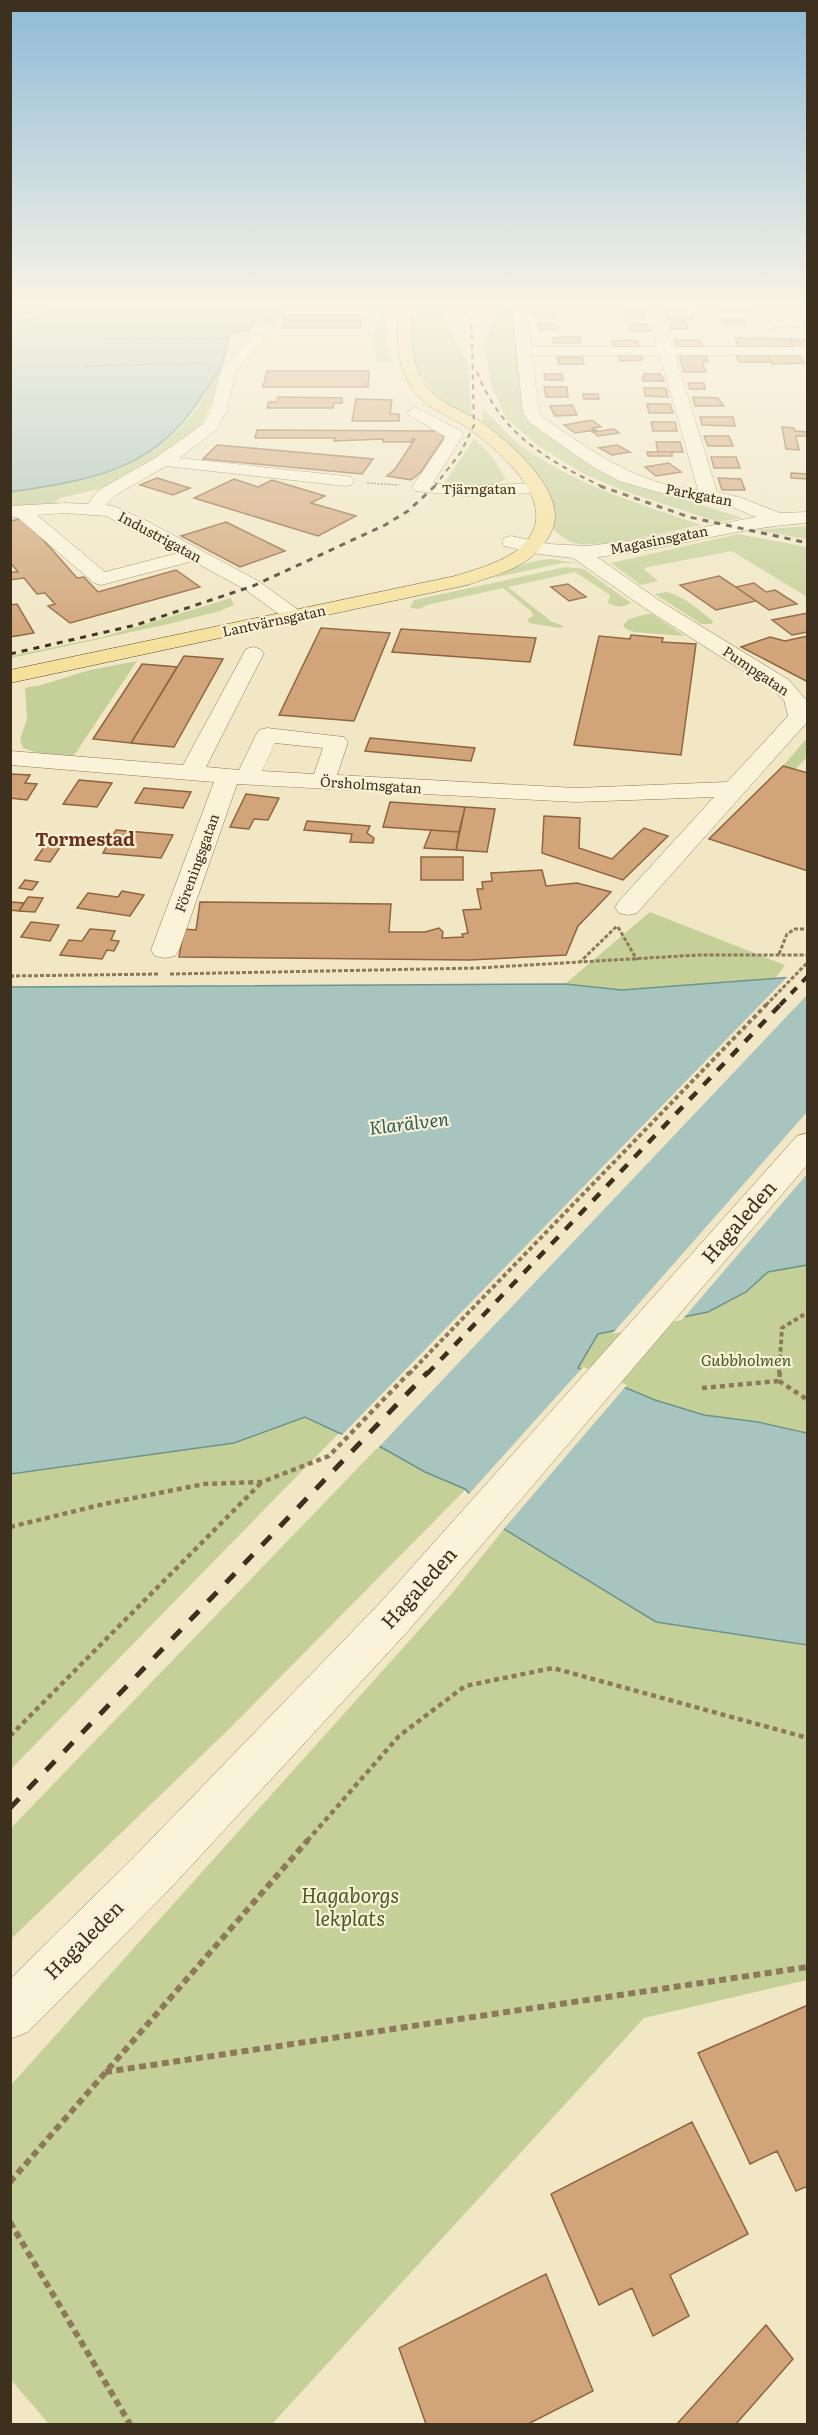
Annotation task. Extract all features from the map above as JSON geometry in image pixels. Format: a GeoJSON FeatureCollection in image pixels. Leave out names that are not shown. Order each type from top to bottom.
{"type":"FeatureCollection","features":[{"type":"Feature","properties":{"kind":"main road"},"geometry":{"type":"LineString","coordinates":[[451,421],[483,441],[508,470],[545,505],[545,523],[541,535],[531,547]]}},
{"type":"Feature","properties":{"kind":"main road"},"geometry":{"type":"LineString","coordinates":[[464,421],[493,439],[523,469],[529,488],[525,517],[511,542]]}},
{"type":"Feature","properties":{"kind":"main road","name":"Lantvärnsgatan"},"geometry":{"type":"LineString","coordinates":[[10,677],[289,612],[448,572],[467,565],[511,542]]}},
{"type":"Feature","properties":{"kind":"main road","name":"Lantvärnsgatan"},"geometry":{"type":"LineString","coordinates":[[10,666],[460,581],[489,571],[531,547]]}},
{"type":"Feature","properties":{"kind":"street"},"geometry":{"type":"LineString","coordinates":[[95,508],[102,497],[110,491],[164,461],[210,427],[213,421]]}},
{"type":"Feature","properties":{"kind":"street"},"geometry":{"type":"LineString","coordinates":[[422,487],[454,435],[430,421]]}},
{"type":"Feature","properties":{"kind":"street","name":"Parkgatan"},"geometry":{"type":"LineString","coordinates":[[537,421],[598,463],[625,477],[678,493],[710,496],[736,502],[777,519]]}},
{"type":"Feature","properties":{"kind":"street"},"geometry":{"type":"LineString","coordinates":[[688,421],[710,496]]}},
{"type":"Feature","properties":{"kind":"street"},"geometry":{"type":"LineString","coordinates":[[164,461],[345,481]]}},
{"type":"Feature","properties":{"kind":"street","name":"Tjärngatan"},"geometry":{"type":"LineString","coordinates":[[422,487],[466,491],[529,488]]}},
{"type":"Feature","properties":{"kind":"street","name":"Industrigatan"},"geometry":{"type":"LineString","coordinates":[[16,511],[95,508],[124,516],[253,586],[289,612]]}},
{"type":"Feature","properties":{"kind":"street"},"geometry":{"type":"LineString","coordinates":[[16,511],[101,579],[195,555]]}},
{"type":"Feature","properties":{"kind":"street","name":"Magasinsgatan"},"geometry":{"type":"LineString","coordinates":[[511,542],[531,547],[578,552],[621,547],[777,519],[807,517]]}},
{"type":"Feature","properties":{"kind":"street","name":"Pumpgatan"},"geometry":{"type":"LineString","coordinates":[[578,552],[653,605],[781,684],[792,694],[799,705],[799,717],[623,916]]}},
{"type":"Feature","properties":{"kind":"street"},"geometry":{"type":"LineString","coordinates":[[190,773],[253,653]]}},
{"type":"Feature","properties":{"kind":"street","name":"Föreningsgatan"},"geometry":{"type":"LineString","coordinates":[[165,950],[238,777],[267,735],[336,742],[322,782]]}},
{"type":"Feature","properties":{"kind":"street","name":"Örsholmsgatan"},"geometry":{"type":"LineString","coordinates":[[10,758],[238,777],[576,795],[733,789]]}},
{"type":"Feature","properties":{"kind":"street","name":"Hagaleden"},"geometry":{"type":"LineString","coordinates":[[10,2014],[150,1875],[394,1617],[807,1143]]}},
{"type":"Feature","properties":{"kind":"path"},"geometry":{"type":"LineString","coordinates":[[345,481],[422,487]]}},
{"type":"Feature","properties":{"kind":"path"},"geometry":{"type":"LineString","coordinates":[[579,963],[623,916],[637,961]]}},
{"type":"Feature","properties":{"kind":"path"},"geometry":{"type":"LineString","coordinates":[[779,954],[782,936],[788,930],[807,929]]}},
{"type":"Feature","properties":{"kind":"path"},"geometry":{"type":"LineString","coordinates":[[10,976],[328,972],[637,961],[698,955],[807,955]]}},
{"type":"Feature","properties":{"kind":"path"},"geometry":{"type":"LineString","coordinates":[[10,1527],[104,1504],[204,1484],[262,1482],[329,1456],[807,962]]}},
{"type":"Feature","properties":{"kind":"path"},"geometry":{"type":"LineString","coordinates":[[779,1381],[782,1329],[807,1312]]}},
{"type":"Feature","properties":{"kind":"path"},"geometry":{"type":"LineString","coordinates":[[702,1388],[779,1381],[807,1400]]}},
{"type":"Feature","properties":{"kind":"path"},"geometry":{"type":"LineString","coordinates":[[10,1736],[262,1482]]}},
{"type":"Feature","properties":{"kind":"path"},"geometry":{"type":"LineString","coordinates":[[10,2182],[399,1736],[465,1686],[552,1668],[807,1738]]}},
{"type":"Feature","properties":{"kind":"path"},"geometry":{"type":"LineString","coordinates":[[104,2073],[807,1967]]}},
{"type":"Feature","properties":{"kind":"path"},"geometry":{"type":"LineString","coordinates":[[10,2222],[130,2424]]}},
{"type":"Feature","properties":{"kind":"green space"},"geometry":{"type":"Polygon","coordinates":[[[186,421],[203,421],[198,431],[169,452],[108,487],[60,498],[54,504],[11,508],[11,492],[85,479],[107,472],[129,464],[170,437],[186,421]]]}},
{"type":"Feature","properties":{"kind":"green space"},"geometry":{"type":"Polygon","coordinates":[[[482,421],[495,421],[524,448],[566,473],[610,493],[701,525],[618,542],[586,544],[569,541],[554,530],[550,497],[538,476],[481,425],[482,421]]]}},
{"type":"Feature","properties":{"kind":"green space"},"geometry":{"type":"Polygon","coordinates":[[[509,421],[531,421],[643,486],[742,518],[718,522],[624,491],[584,474],[537,445],[509,421]]]}},
{"type":"Feature","properties":{"kind":"green space"},"geometry":{"type":"Polygon","coordinates":[[[474,439],[490,454],[506,479],[483,487],[442,486],[474,439]]]}},
{"type":"Feature","properties":{"kind":"green space"},"geometry":{"type":"Polygon","coordinates":[[[807,526],[807,539],[754,530],[807,526]]]}},
{"type":"Feature","properties":{"kind":"green space"},"geometry":{"type":"Polygon","coordinates":[[[738,534],[807,547],[807,597],[732,551],[643,568],[658,581],[641,585],[611,563],[738,534]]]}},
{"type":"Feature","properties":{"kind":"green space"},"geometry":{"type":"Polygon","coordinates":[[[550,559],[577,563],[562,563],[493,578],[520,565],[550,559]]]}},
{"type":"Feature","properties":{"kind":"green space"},"geometry":{"type":"Polygon","coordinates":[[[566,567],[584,569],[631,603],[620,606],[608,603],[610,595],[575,572],[508,587],[552,622],[564,626],[560,628],[529,623],[528,619],[533,616],[532,612],[503,588],[427,605],[420,609],[410,608],[414,600],[566,567]]]}},
{"type":"Feature","properties":{"kind":"green space"},"geometry":{"type":"Polygon","coordinates":[[[666,592],[679,596],[691,604],[713,621],[712,624],[701,624],[655,594],[666,592]]]}},
{"type":"Feature","properties":{"kind":"green space"},"geometry":{"type":"Polygon","coordinates":[[[231,598],[234,605],[220,611],[11,658],[11,656],[103,637],[231,598]]]}},
{"type":"Feature","properties":{"kind":"green space"},"geometry":{"type":"Polygon","coordinates":[[[652,614],[684,636],[634,632],[623,625],[629,619],[652,614]]]}},
{"type":"Feature","properties":{"kind":"green space"},"geometry":{"type":"Polygon","coordinates":[[[137,661],[73,757],[41,754],[23,748],[20,739],[27,719],[25,688],[90,670],[137,661]]]}},
{"type":"Feature","properties":{"kind":"green space"},"geometry":{"type":"Polygon","coordinates":[[[807,738],[807,757],[795,770],[783,766],[807,738]]]}},
{"type":"Feature","properties":{"kind":"green space"},"geometry":{"type":"Polygon","coordinates":[[[650,912],[785,965],[775,979],[622,990],[565,984],[650,912]]]}},
{"type":"Feature","properties":{"kind":"green space","name":"Gubbholmen"},"geometry":{"type":"Polygon","coordinates":[[[807,1265],[807,1433],[758,1422],[704,1415],[655,1400],[577,1368],[598,1334],[708,1312],[746,1292],[768,1272],[807,1265]]]}},
{"type":"Feature","properties":{"kind":"green space"},"geometry":{"type":"Polygon","coordinates":[[[305,1417],[339,1433],[11,1769],[11,1474],[234,1443],[305,1417]]]}},
{"type":"Feature","properties":{"kind":"green space"},"geometry":{"type":"Polygon","coordinates":[[[379,1446],[425,1472],[466,1489],[226,1732],[11,1939],[11,1828],[379,1446]]]}},
{"type":"Feature","properties":{"kind":"green space","name":"Hagaborgs lekplats"},"geometry":{"type":"Polygon","coordinates":[[[504,1529],[656,1622],[807,1645],[807,1980],[644,2018],[272,2424],[49,2424],[11,2380],[11,2085],[454,1591],[504,1529]]]}},
{"type":"Feature","properties":{"kind":"water"},"geometry":{"type":"Polygon","coordinates":[[[11,421],[184,421],[167,438],[145,454],[122,466],[70,482],[11,492],[11,421]]]}},
{"type":"Feature","properties":{"kind":"water","name":"Klarälven"},"geometry":{"type":"Polygon","coordinates":[[[807,976],[807,1265],[768,1272],[746,1292],[708,1312],[598,1334],[578,1368],[655,1400],[704,1415],[758,1422],[807,1433],[807,1645],[656,1622],[504,1529],[465,1489],[425,1472],[379,1446],[339,1433],[305,1417],[234,1443],[11,1474],[10,987],[565,984],[622,990],[807,976]]]}},
{"type":"Feature","properties":{"kind":"pier"},"geometry":{"type":"Polygon","coordinates":[[[808,973],[807,995],[377,1449],[341,1436],[790,974],[808,973]]]}},
{"type":"Feature","properties":{"kind":"pier"},"geometry":{"type":"Polygon","coordinates":[[[807,1112],[807,1174],[682,1320],[612,1334],[807,1112]]]}},
{"type":"Feature","properties":{"kind":"pier"},"geometry":{"type":"Polygon","coordinates":[[[583,1367],[627,1385],[502,1531],[468,1495],[583,1367]]]}},
{"type":"Feature","properties":{"kind":"building"},"geometry":{"type":"Polygon","coordinates":[[[593,421],[601,427],[575,433],[564,425],[593,421]]]}},
{"type":"Feature","properties":{"kind":"building"},"geometry":{"type":"Polygon","coordinates":[[[701,421],[734,421],[735,426],[702,425],[701,421]]]}},
{"type":"Feature","properties":{"kind":"building"},"geometry":{"type":"Polygon","coordinates":[[[651,422],[675,422],[677,431],[653,431],[651,422]]]}},
{"type":"Feature","properties":{"kind":"building"},"geometry":{"type":"Polygon","coordinates":[[[782,427],[808,432],[808,436],[796,436],[799,450],[786,449],[782,427]]]}},
{"type":"Feature","properties":{"kind":"building"},"geometry":{"type":"Polygon","coordinates":[[[614,429],[619,433],[598,436],[593,432],[614,429]]]}},
{"type":"Feature","properties":{"kind":"building"},"geometry":{"type":"Polygon","coordinates":[[[257,430],[442,431],[443,439],[421,472],[411,480],[387,476],[395,469],[415,439],[412,439],[412,442],[383,442],[383,439],[334,441],[335,438],[255,438],[257,430]]]}},
{"type":"Feature","properties":{"kind":"building"},"geometry":{"type":"Polygon","coordinates":[[[704,436],[729,436],[733,446],[708,446],[704,436]]]}},
{"type":"Feature","properties":{"kind":"building"},"geometry":{"type":"Polygon","coordinates":[[[656,442],[680,442],[683,452],[658,452],[656,442]]]}},
{"type":"Feature","properties":{"kind":"building"},"geometry":{"type":"Polygon","coordinates":[[[217,445],[373,459],[362,474],[203,459],[217,445]]]}},
{"type":"Feature","properties":{"kind":"building"},"geometry":{"type":"Polygon","coordinates":[[[617,445],[630,452],[612,455],[599,448],[617,445]]]}},
{"type":"Feature","properties":{"kind":"building"},"geometry":{"type":"Polygon","coordinates":[[[647,452],[672,452],[672,456],[648,456],[647,452]]]}},
{"type":"Feature","properties":{"kind":"building"},"geometry":{"type":"Polygon","coordinates":[[[711,457],[736,457],[740,468],[714,468],[711,457]]]}},
{"type":"Feature","properties":{"kind":"building"},"geometry":{"type":"Polygon","coordinates":[[[669,463],[681,472],[656,476],[645,467],[669,463]]]}},
{"type":"Feature","properties":{"kind":"building"},"geometry":{"type":"Polygon","coordinates":[[[791,473],[808,474],[808,479],[791,478],[791,473]]]}},
{"type":"Feature","properties":{"kind":"building"},"geometry":{"type":"Polygon","coordinates":[[[157,478],[190,488],[173,495],[140,485],[157,478]]]}},
{"type":"Feature","properties":{"kind":"building"},"geometry":{"type":"Polygon","coordinates":[[[718,478],[741,479],[745,490],[722,490],[718,478]]]}},
{"type":"Feature","properties":{"kind":"building"},"geometry":{"type":"Polygon","coordinates":[[[234,479],[258,487],[272,480],[325,496],[311,503],[356,516],[318,536],[194,498],[234,479]]]}},
{"type":"Feature","properties":{"kind":"building"},"geometry":{"type":"Polygon","coordinates":[[[24,518],[77,578],[84,577],[98,592],[176,570],[200,587],[70,623],[48,606],[55,604],[45,593],[37,594],[24,578],[10,580],[10,572],[18,572],[10,562],[10,521],[24,518]]]}},
{"type":"Feature","properties":{"kind":"building"},"geometry":{"type":"Polygon","coordinates":[[[226,522],[285,551],[240,567],[181,536],[226,522]]]}},
{"type":"Feature","properties":{"kind":"building"},"geometry":{"type":"Polygon","coordinates":[[[719,576],[756,601],[716,610],[680,585],[719,576]]]}},
{"type":"Feature","properties":{"kind":"building"},"geometry":{"type":"Polygon","coordinates":[[[754,583],[766,592],[775,590],[797,604],[769,610],[736,587],[754,583]]]}},
{"type":"Feature","properties":{"kind":"building"},"geometry":{"type":"Polygon","coordinates":[[[568,584],[586,597],[569,601],[551,587],[568,584]]]}},
{"type":"Feature","properties":{"kind":"building"},"geometry":{"type":"Polygon","coordinates":[[[17,604],[34,633],[10,637],[10,605],[17,604]]]}},
{"type":"Feature","properties":{"kind":"building"},"geometry":{"type":"Polygon","coordinates":[[[808,613],[808,632],[792,635],[772,620],[808,613]]]}},
{"type":"Feature","properties":{"kind":"building"},"geometry":{"type":"Polygon","coordinates":[[[321,628],[390,633],[354,721],[279,715],[321,628]]]}},
{"type":"Feature","properties":{"kind":"building"},"geometry":{"type":"Polygon","coordinates":[[[401,629],[536,638],[530,662],[392,652],[401,629]]]}},
{"type":"Feature","properties":{"kind":"building"},"geometry":{"type":"Polygon","coordinates":[[[631,635],[663,638],[662,642],[696,644],[681,755],[574,745],[599,636],[630,639],[631,635]]]}},
{"type":"Feature","properties":{"kind":"building"},"geometry":{"type":"Polygon","coordinates":[[[808,636],[808,682],[741,647],[770,637],[785,641],[808,636]]]}},
{"type":"Feature","properties":{"kind":"building"},"geometry":{"type":"Polygon","coordinates":[[[184,656],[223,659],[174,747],[131,743],[184,656]]]}},
{"type":"Feature","properties":{"kind":"building"},"geometry":{"type":"Polygon","coordinates":[[[142,664],[177,667],[131,743],[93,739],[142,664]]]}},
{"type":"Feature","properties":{"kind":"building"},"geometry":{"type":"Polygon","coordinates":[[[370,738],[475,748],[471,761],[365,751],[370,738]]]}},
{"type":"Feature","properties":{"kind":"building"},"geometry":{"type":"Polygon","coordinates":[[[783,766],[808,773],[808,871],[709,839],[783,766]]]}},
{"type":"Feature","properties":{"kind":"building"},"geometry":{"type":"Polygon","coordinates":[[[10,774],[30,775],[25,783],[37,784],[27,800],[10,798],[10,774]]]}},
{"type":"Feature","properties":{"kind":"building"},"geometry":{"type":"Polygon","coordinates":[[[79,780],[112,783],[97,807],[63,804],[79,780]]]}},
{"type":"Feature","properties":{"kind":"building"},"geometry":{"type":"Polygon","coordinates":[[[144,788],[191,792],[183,808],[135,803],[144,788]]]}},
{"type":"Feature","properties":{"kind":"building"},"geometry":{"type":"Polygon","coordinates":[[[246,794],[279,798],[268,820],[254,819],[249,829],[230,827],[246,794]]]}},
{"type":"Feature","properties":{"kind":"building"},"geometry":{"type":"Polygon","coordinates":[[[390,802],[465,807],[459,832],[383,827],[390,802]]]}},
{"type":"Feature","properties":{"kind":"building"},"geometry":{"type":"Polygon","coordinates":[[[465,807],[495,809],[487,852],[456,850],[465,807]]]}},
{"type":"Feature","properties":{"kind":"building"},"geometry":{"type":"Polygon","coordinates":[[[544,816],[580,818],[579,848],[612,859],[644,828],[668,836],[623,880],[542,853],[544,816]]]}},
{"type":"Feature","properties":{"kind":"building"},"geometry":{"type":"Polygon","coordinates":[[[307,821],[370,826],[367,833],[374,838],[373,843],[350,842],[352,834],[304,830],[307,821]]]}},
{"type":"Feature","properties":{"kind":"building"},"geometry":{"type":"Polygon","coordinates":[[[116,830],[173,835],[161,858],[103,853],[116,830]]]}},
{"type":"Feature","properties":{"kind":"building"},"geometry":{"type":"Polygon","coordinates":[[[431,830],[459,832],[456,850],[424,848],[431,830]]]}},
{"type":"Feature","properties":{"kind":"building"},"geometry":{"type":"Polygon","coordinates":[[[48,841],[63,843],[50,862],[35,860],[48,841]]]}},
{"type":"Feature","properties":{"kind":"building"},"geometry":{"type":"Polygon","coordinates":[[[421,857],[463,857],[463,880],[421,880],[421,857]]]}},
{"type":"Feature","properties":{"kind":"building"},"geometry":{"type":"Polygon","coordinates":[[[542,870],[546,886],[577,883],[611,892],[578,926],[566,955],[469,960],[179,957],[184,929],[196,930],[200,902],[391,904],[389,932],[425,932],[439,928],[443,932],[442,938],[463,937],[462,934],[468,933],[463,910],[481,909],[477,889],[483,889],[482,882],[492,881],[491,873],[542,870]]]}},
{"type":"Feature","properties":{"kind":"building"},"geometry":{"type":"Polygon","coordinates":[[[25,880],[38,882],[32,890],[19,888],[25,880]]]}},
{"type":"Feature","properties":{"kind":"building"},"geometry":{"type":"Polygon","coordinates":[[[122,891],[144,895],[130,916],[77,908],[88,893],[118,897],[122,891]]]}},
{"type":"Feature","properties":{"kind":"building"},"geometry":{"type":"Polygon","coordinates":[[[28,897],[43,898],[35,912],[19,911],[28,897]]]}},
{"type":"Feature","properties":{"kind":"building"},"geometry":{"type":"Polygon","coordinates":[[[10,902],[24,903],[19,911],[10,910],[10,902]]]}},
{"type":"Feature","properties":{"kind":"building"},"geometry":{"type":"Polygon","coordinates":[[[31,922],[59,925],[50,941],[21,937],[31,922]]]}},
{"type":"Feature","properties":{"kind":"building"},"geometry":{"type":"Polygon","coordinates":[[[90,929],[115,931],[111,940],[119,941],[114,951],[107,950],[102,959],[60,955],[69,940],[82,941],[90,929]]]}},
{"type":"Feature","properties":{"kind":"building"},"geometry":{"type":"Polygon","coordinates":[[[808,2005],[808,2186],[796,2191],[777,2151],[750,2164],[698,2053],[808,2005]]]}},
{"type":"Feature","properties":{"kind":"building"},"geometry":{"type":"Polygon","coordinates":[[[692,2122],[748,2234],[670,2275],[689,2316],[653,2336],[632,2288],[599,2305],[551,2194],[692,2122]]]}},
{"type":"Feature","properties":{"kind":"building"},"geometry":{"type":"Polygon","coordinates":[[[546,2274],[593,2391],[528,2424],[426,2424],[399,2348],[546,2274]]]}},
{"type":"Feature","properties":{"kind":"building"},"geometry":{"type":"Polygon","coordinates":[[[766,2325],[793,2359],[736,2424],[677,2424],[766,2325]]]}},
{"type":"Feature","properties":{"kind":"railway"},"geometry":{"type":"LineString","coordinates":[[434,487],[461,452],[474,421]]}},
{"type":"Feature","properties":{"kind":"railway"},"geometry":{"type":"LineString","coordinates":[[506,421],[512,429],[544,455],[603,487]]}},
{"type":"Feature","properties":{"kind":"railway"},"geometry":{"type":"LineString","coordinates":[[600,486],[689,517],[808,543]]}},
{"type":"Feature","properties":{"kind":"railway"},"geometry":{"type":"LineString","coordinates":[[10,654],[136,625],[253,586],[385,525],[408,511],[434,487]]}},
{"type":"Feature","properties":{"kind":"railway"},"geometry":{"type":"LineString","coordinates":[[780,1005],[808,976]]}},
{"type":"Feature","properties":{"kind":"railway"},"geometry":{"type":"LineString","coordinates":[[427,1374],[781,1004]]}},
{"type":"Feature","properties":{"kind":"railway"},"geometry":{"type":"LineString","coordinates":[[10,1808],[428,1372]]}},
{"type":"Feature","properties":{"kind":"district","name":"Tormestad"},"geometry":{"type":"Point","coordinates":[85,840]}}]}
